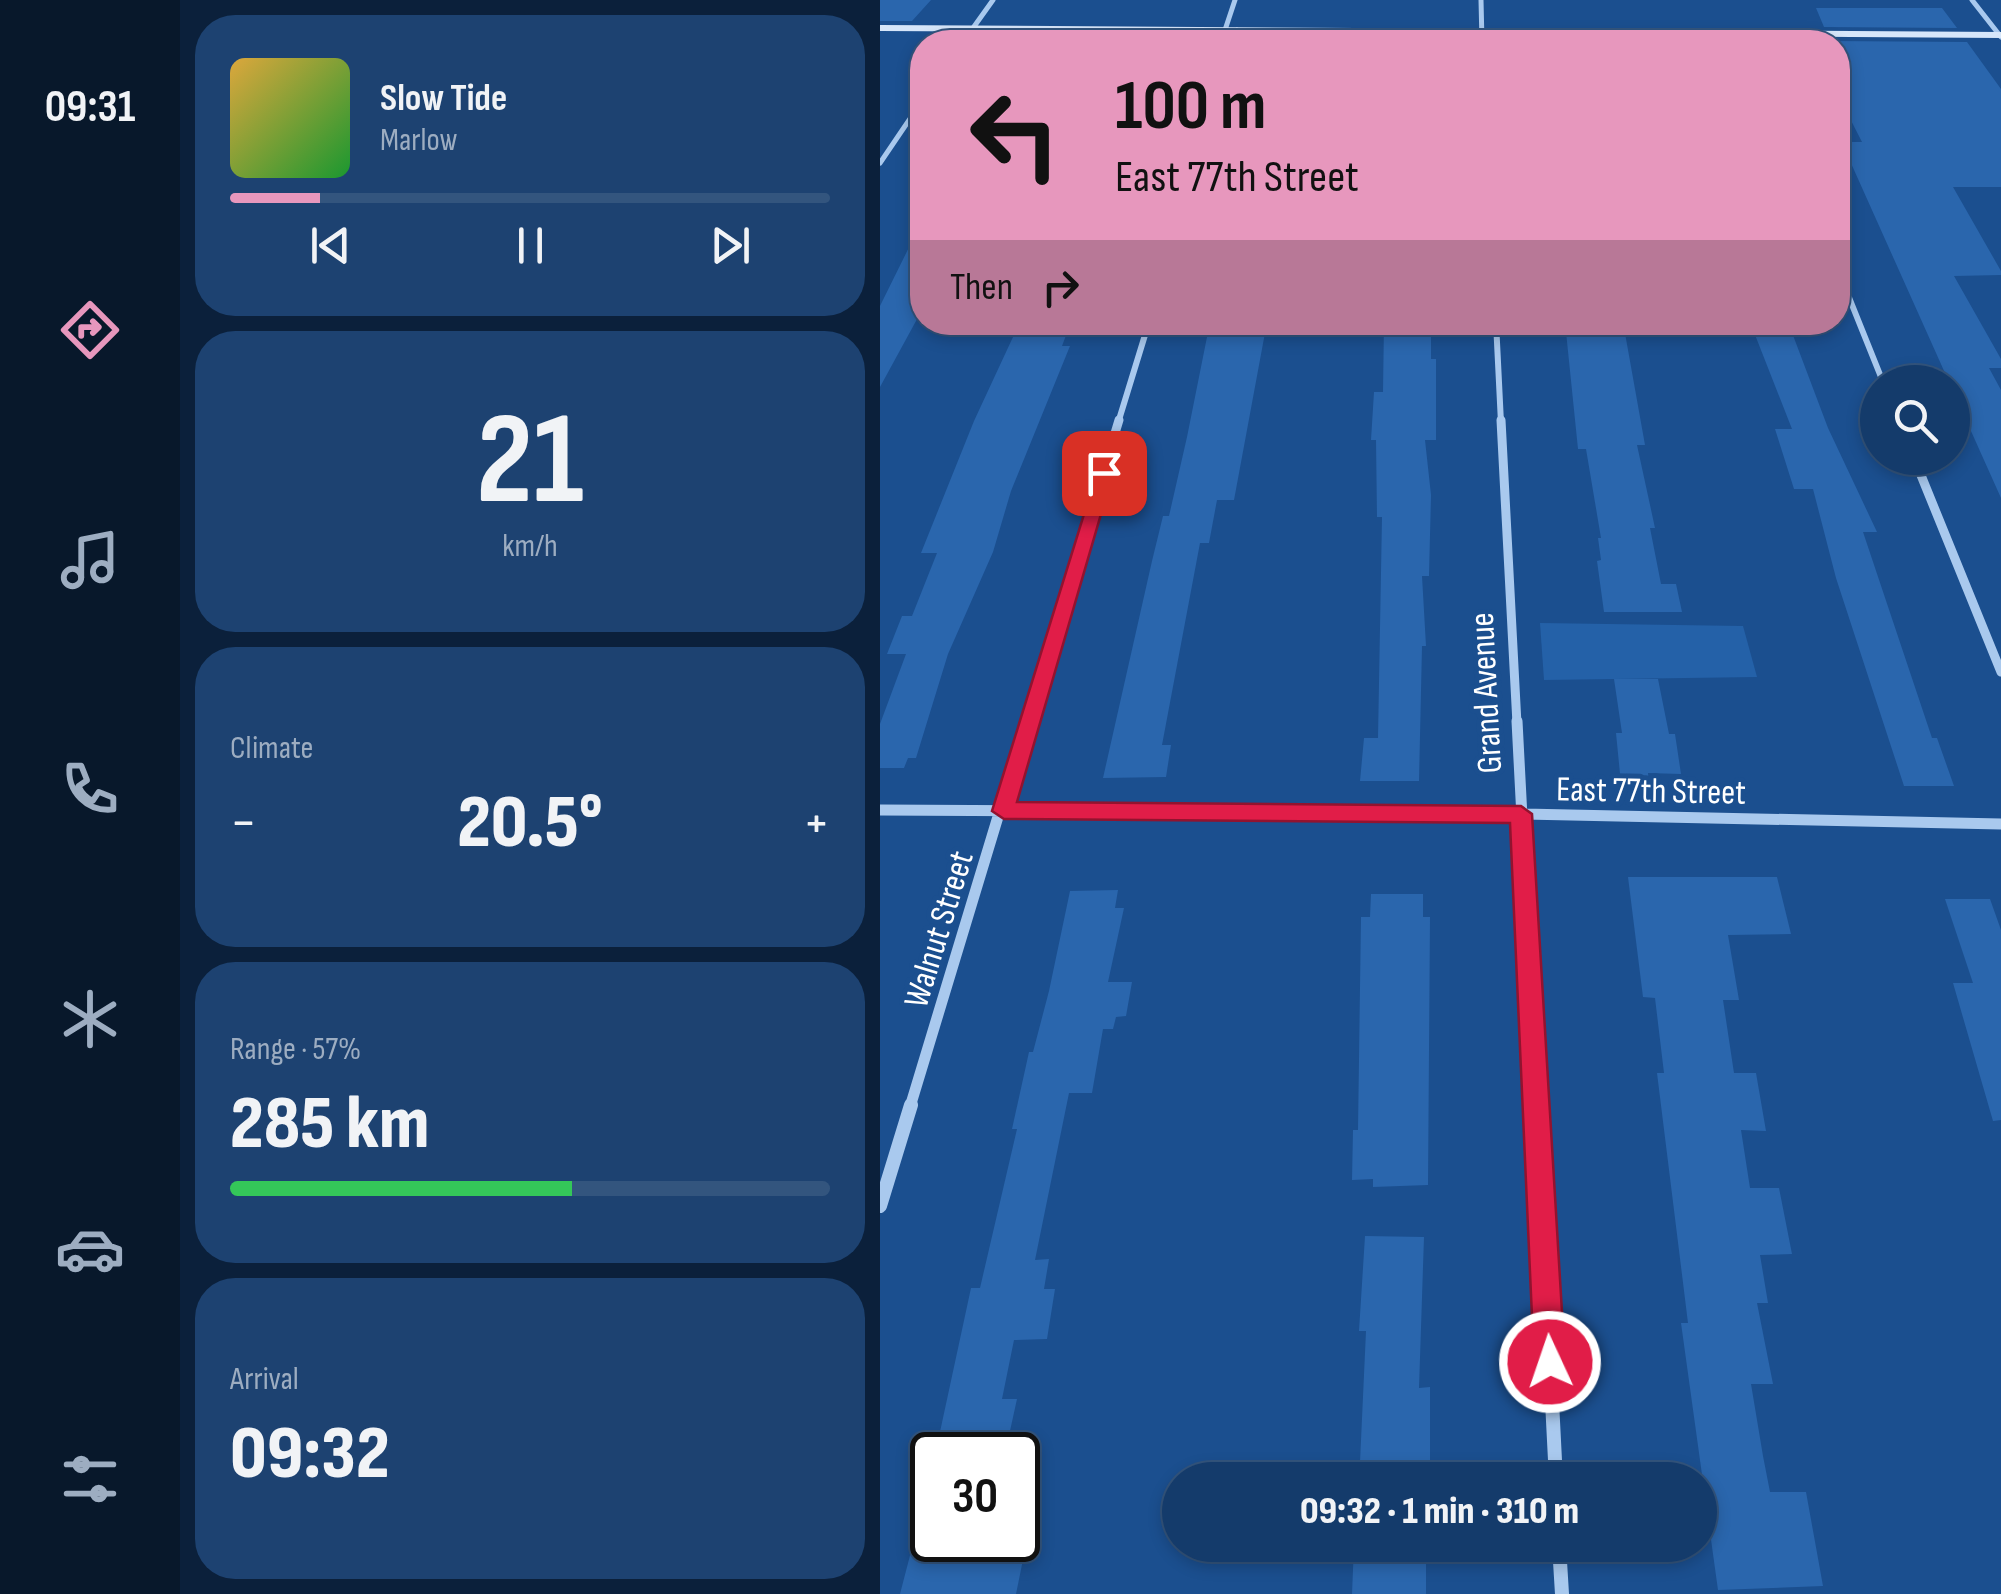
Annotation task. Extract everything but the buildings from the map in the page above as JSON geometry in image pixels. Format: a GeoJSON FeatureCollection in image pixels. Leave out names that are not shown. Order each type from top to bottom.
{"type":"FeatureCollection","features":[{"type":"Feature","properties":{"kind":"main road"},"geometry":{"type":"LineString","coordinates":[[880,28],[1231,30]]}},
{"type":"Feature","properties":{"kind":"main road"},"geometry":{"type":"LineString","coordinates":[[1850,37],[2000,36]]}},
{"type":"Feature","properties":{"kind":"street"},"geometry":{"type":"LineString","coordinates":[[973,28],[992,0]]}},
{"type":"Feature","properties":{"kind":"street"},"geometry":{"type":"LineString","coordinates":[[1231,30],[1235,0]]}},
{"type":"Feature","properties":{"kind":"street"},"geometry":{"type":"LineString","coordinates":[[1481,0],[1482,30]]}},
{"type":"Feature","properties":{"kind":"street"},"geometry":{"type":"LineString","coordinates":[[1972,0],[2000,36]]}},
{"type":"Feature","properties":{"kind":"street"},"geometry":{"type":"LineString","coordinates":[[880,163],[910,119]]}},
{"type":"Feature","properties":{"kind":"street"},"geometry":{"type":"LineString","coordinates":[[1850,300],[1876,365]]}},
{"type":"Feature","properties":{"kind":"street","name":"Walnut Street"},"geometry":{"type":"LineString","coordinates":[[880,1206],[1004,811],[1145,335]]}},
{"type":"Feature","properties":{"kind":"street","name":"Grand Avenue"},"geometry":{"type":"LineString","coordinates":[[1497,335],[1555,1462]]}},
{"type":"Feature","properties":{"kind":"street"},"geometry":{"type":"LineString","coordinates":[[1921,475],[2001,672]]}},
{"type":"Feature","properties":{"kind":"street","name":"East 77th Street"},"geometry":{"type":"LineString","coordinates":[[880,810],[1521,814],[2001,824]]}},
{"type":"Feature","properties":{"kind":"street"},"geometry":{"type":"LineString","coordinates":[[1560,1562],[1562,1594]]}},
{"type":"Feature","properties":{"kind":"shaded area"},"geometry":{"type":"Polygon","coordinates":[[[1540,623],[1743,626],[1757,677],[1544,680],[1540,623]]]}},
{"type":"Feature","properties":{"kind":"route"},"geometry":{"type":"LineString","coordinates":[[1104,473],[1004,811],[1521,814],[1550,1362]]}}]}
